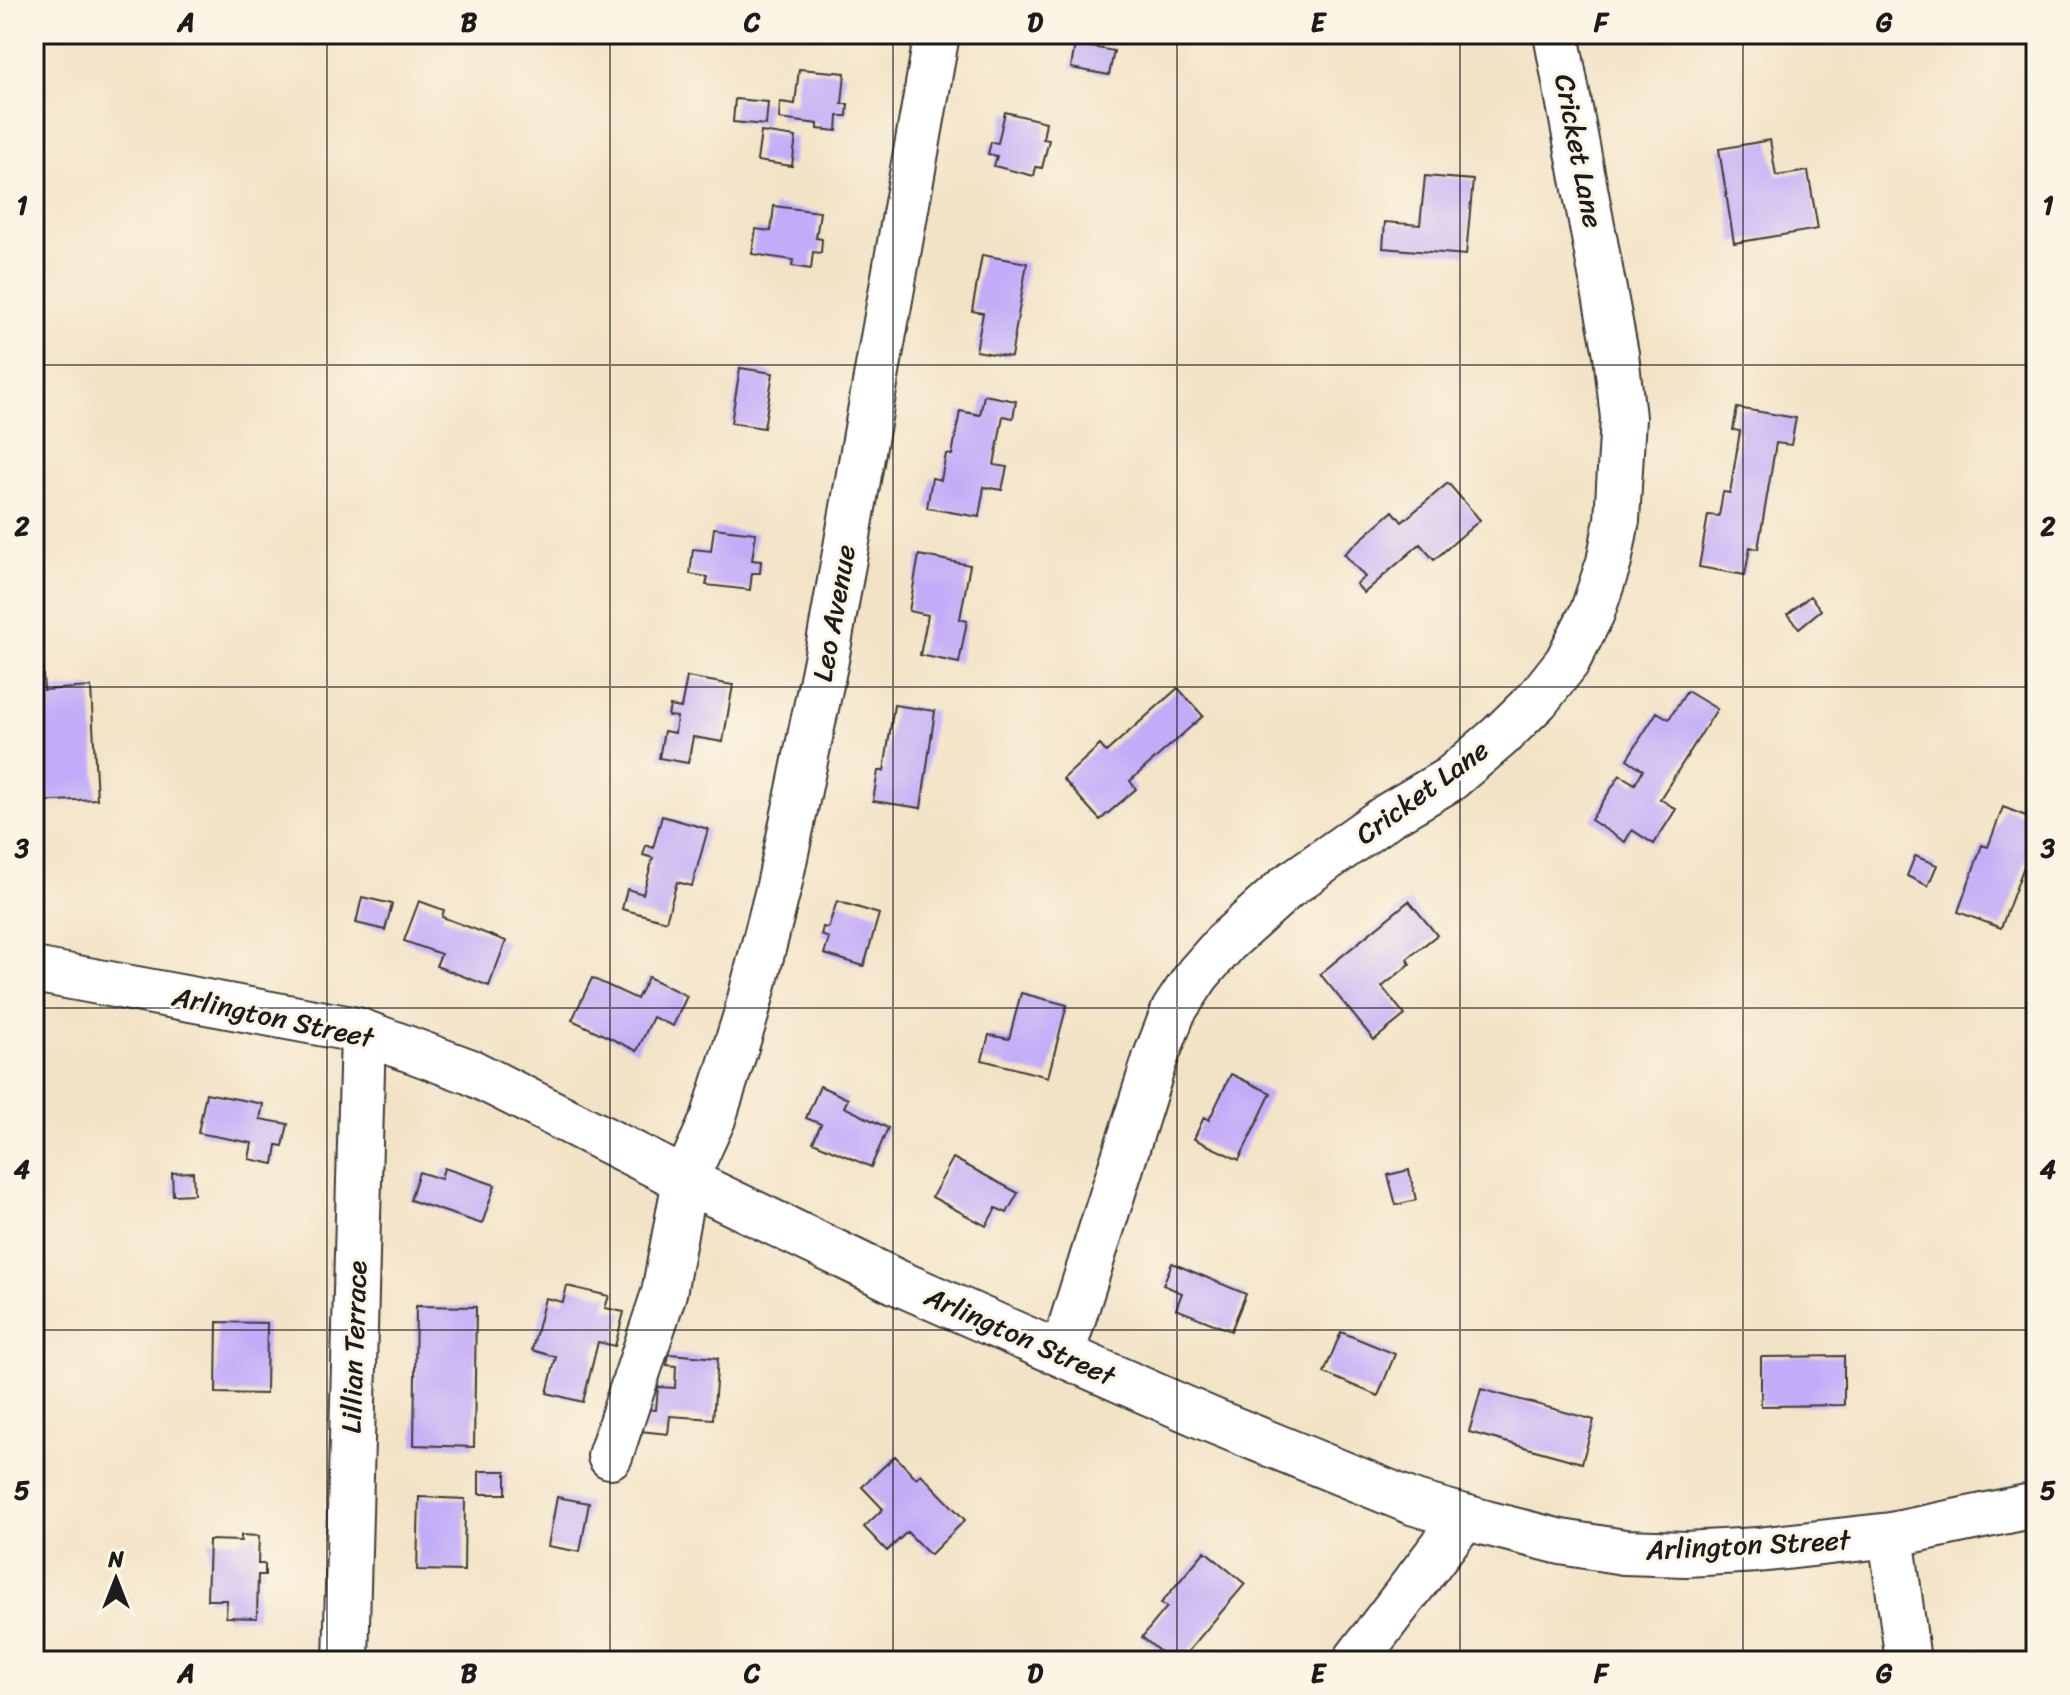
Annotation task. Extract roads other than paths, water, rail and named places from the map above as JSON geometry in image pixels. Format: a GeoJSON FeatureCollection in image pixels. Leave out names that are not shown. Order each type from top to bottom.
{"type":"FeatureCollection","features":[{"type":"Feature","properties":{"kind":"street","name":"Leo Avenue"},"geometry":{"type":"LineString","coordinates":[[610,1456],[664,1293],[685,1180],[713,1119],[746,1015],[779,886],[826,660],[937,34]]}},
{"type":"Feature","properties":{"kind":"street","name":"Cricket Lane"},"geometry":{"type":"LineString","coordinates":[[1062,1354],[1155,1059],[1174,1010],[1198,974],[1226,942],[1287,887],[1389,815],[1450,779],[1499,737],[1537,700],[1567,662],[1592,613],[1609,562],[1617,520],[1623,418],[1616,354],[1556,34]]}},
{"type":"Feature","properties":{"kind":"street","name":"Arlington Street"},"geometry":{"type":"LineString","coordinates":[[34,970],[363,1033],[471,1072],[897,1282],[1211,1420],[1415,1503],[1465,1517],[1561,1542],[1624,1552],[1686,1554],[1758,1550],[1891,1535],[2036,1505]]}},
{"type":"Feature","properties":{"kind":"street","name":"Lillian Terrace"},"geometry":{"type":"LineString","coordinates":[[346,1661],[363,1033]]}},
{"type":"Feature","properties":{"kind":"street"},"geometry":{"type":"LineString","coordinates":[[1355,1661],[1465,1517]]}},
{"type":"Feature","properties":{"kind":"street"},"geometry":{"type":"LineString","coordinates":[[1891,1535],[1908,1661]]}}]}
